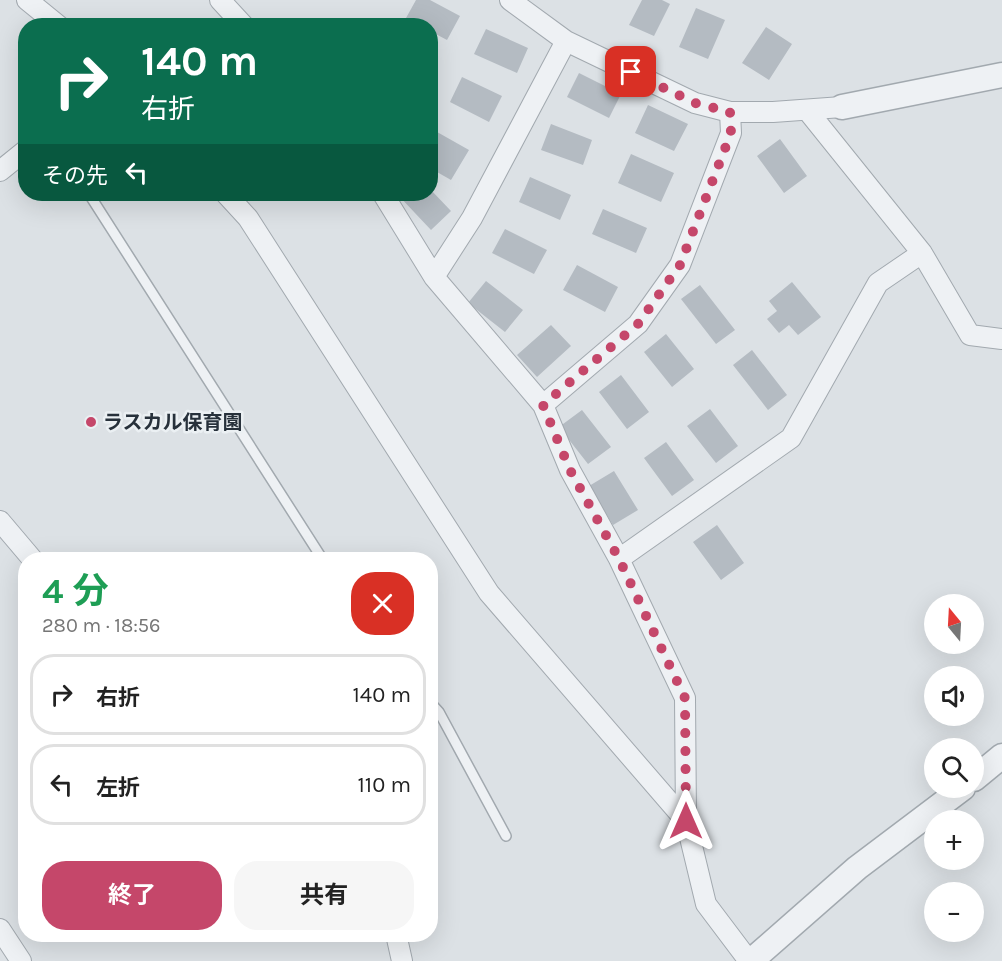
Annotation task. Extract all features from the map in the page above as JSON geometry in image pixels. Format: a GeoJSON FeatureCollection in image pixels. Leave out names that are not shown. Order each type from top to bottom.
{"type":"FeatureCollection","features":[{"type":"Feature","properties":{"kind":"street"},"geometry":{"type":"LineString","coordinates":[[27,0],[49,18]]}},
{"type":"Feature","properties":{"kind":"street"},"geometry":{"type":"LineString","coordinates":[[220,0],[237,18]]}},
{"type":"Feature","properties":{"kind":"street"},"geometry":{"type":"LineString","coordinates":[[510,0],[566,41],[695,103],[730,112],[773,112],[842,107],[1002,75]]}},
{"type":"Feature","properties":{"kind":"street"},"geometry":{"type":"LineString","coordinates":[[434,277],[472,218],[566,41]]}},
{"type":"Feature","properties":{"kind":"street"},"geometry":{"type":"LineString","coordinates":[[807,110],[922,253],[970,335],[1002,339]]}},
{"type":"Feature","properties":{"kind":"street"},"geometry":{"type":"LineString","coordinates":[[543,405],[638,324],[680,265],[731,133],[730,112]]}},
{"type":"Feature","properties":{"kind":"street"},"geometry":{"type":"LineString","coordinates":[[0,171],[18,156]]}},
{"type":"Feature","properties":{"kind":"street"},"geometry":{"type":"LineString","coordinates":[[232,201],[248,218],[489,593],[686,821]]}},
{"type":"Feature","properties":{"kind":"street"},"geometry":{"type":"LineString","coordinates":[[387,201],[434,277],[543,405],[570,470],[619,559],[685,698],[686,821],[706,904],[750,961],[857,868],[950,798]]}},
{"type":"Feature","properties":{"kind":"street"},"geometry":{"type":"LineString","coordinates":[[619,559],[791,438],[878,283],[922,253]]}},
{"type":"Feature","properties":{"kind":"street"},"geometry":{"type":"LineString","coordinates":[[0,521],[26,552]]}},
{"type":"Feature","properties":{"kind":"street"},"geometry":{"type":"LineString","coordinates":[[984,771],[1002,756]]}},
{"type":"Feature","properties":{"kind":"street"},"geometry":{"type":"LineString","coordinates":[[0,929],[21,961]]}},
{"type":"Feature","properties":{"kind":"street"},"geometry":{"type":"LineString","coordinates":[[398,942],[402,961]]}},
{"type":"Feature","properties":{"kind":"lane"},"geometry":{"type":"LineString","coordinates":[[93,201],[318,552]]}},
{"type":"Feature","properties":{"kind":"lane"},"geometry":{"type":"LineString","coordinates":[[438,711],[506,836]]}},
{"type":"Feature","properties":{"kind":"building"},"geometry":{"type":"Polygon","coordinates":[[[416,0],[430,0],[460,16],[447,40],[438,35],[438,18],[406,18],[416,0]]]}},
{"type":"Feature","properties":{"kind":"building"},"geometry":{"type":"Polygon","coordinates":[[[642,0],[662,0],[670,4],[654,36],[629,25],[642,0]]]}},
{"type":"Feature","properties":{"kind":"building"},"geometry":{"type":"Polygon","coordinates":[[[696,8],[725,20],[708,59],[679,47],[696,8]]]}},
{"type":"Feature","properties":{"kind":"building"},"geometry":{"type":"Polygon","coordinates":[[[766,27],[792,44],[769,80],[742,63],[766,27]]]}},
{"type":"Feature","properties":{"kind":"building"},"geometry":{"type":"Polygon","coordinates":[[[486,29],[528,48],[517,73],[474,54],[486,29]]]}},
{"type":"Feature","properties":{"kind":"building"},"geometry":{"type":"Polygon","coordinates":[[[579,73],[621,94],[609,118],[567,97],[579,73]]]}},
{"type":"Feature","properties":{"kind":"building"},"geometry":{"type":"Polygon","coordinates":[[[462,77],[502,96],[489,122],[450,102],[462,77]]]}},
{"type":"Feature","properties":{"kind":"building"},"geometry":{"type":"Polygon","coordinates":[[[648,105],[688,124],[674,151],[635,133],[648,105]]]}},
{"type":"Feature","properties":{"kind":"building"},"geometry":{"type":"Polygon","coordinates":[[[551,124],[592,140],[583,165],[541,150],[551,124]]]}},
{"type":"Feature","properties":{"kind":"building"},"geometry":{"type":"Polygon","coordinates":[[[438,133],[469,150],[451,180],[438,173],[438,133]]]}},
{"type":"Feature","properties":{"kind":"building"},"geometry":{"type":"Polygon","coordinates":[[[780,139],[807,176],[784,193],[757,156],[780,139]]]}},
{"type":"Feature","properties":{"kind":"building"},"geometry":{"type":"Polygon","coordinates":[[[631,154],[674,173],[661,202],[618,183],[631,154]]]}},
{"type":"Feature","properties":{"kind":"building"},"geometry":{"type":"Polygon","coordinates":[[[530,177],[571,195],[560,220],[519,202],[530,177]]]}},
{"type":"Feature","properties":{"kind":"building"},"geometry":{"type":"Polygon","coordinates":[[[438,197],[451,211],[431,230],[404,201],[438,201],[438,197]]]}},
{"type":"Feature","properties":{"kind":"building"},"geometry":{"type":"Polygon","coordinates":[[[603,209],[647,228],[636,253],[592,234],[603,209]]]}},
{"type":"Feature","properties":{"kind":"building"},"geometry":{"type":"Polygon","coordinates":[[[505,229],[547,250],[534,274],[492,253],[505,229]]]}},
{"type":"Feature","properties":{"kind":"building"},"geometry":{"type":"Polygon","coordinates":[[[577,265],[618,287],[605,312],[563,290],[577,265]]]}},
{"type":"Feature","properties":{"kind":"building"},"geometry":{"type":"Polygon","coordinates":[[[486,281],[523,310],[505,332],[468,303],[486,281]]]}},
{"type":"Feature","properties":{"kind":"building"},"geometry":{"type":"Polygon","coordinates":[[[792,282],[821,317],[798,335],[789,325],[779,333],[767,319],[777,311],[769,301],[792,282]]]}},
{"type":"Feature","properties":{"kind":"building"},"geometry":{"type":"Polygon","coordinates":[[[700,285],[735,330],[716,344],[681,299],[700,285]]]}},
{"type":"Feature","properties":{"kind":"building"},"geometry":{"type":"Polygon","coordinates":[[[551,325],[571,346],[537,377],[517,355],[551,325]]]}},
{"type":"Feature","properties":{"kind":"building"},"geometry":{"type":"Polygon","coordinates":[[[666,334],[694,369],[672,387],[644,352],[666,334]]]}},
{"type":"Feature","properties":{"kind":"building"},"geometry":{"type":"Polygon","coordinates":[[[752,350],[787,395],[768,410],[733,365],[752,350]]]}},
{"type":"Feature","properties":{"kind":"building"},"geometry":{"type":"Polygon","coordinates":[[[621,375],[649,412],[627,429],[599,392],[621,375]]]}},
{"type":"Feature","properties":{"kind":"building"},"geometry":{"type":"Polygon","coordinates":[[[710,409],[738,446],[716,463],[687,426],[710,409]]]}},
{"type":"Feature","properties":{"kind":"building"},"geometry":{"type":"Polygon","coordinates":[[[582,410],[611,447],[588,464],[559,427],[582,410]]]}},
{"type":"Feature","properties":{"kind":"building"},"geometry":{"type":"Polygon","coordinates":[[[666,442],[694,480],[672,496],[644,458],[666,442]]]}},
{"type":"Feature","properties":{"kind":"building"},"geometry":{"type":"Polygon","coordinates":[[[614,471],[638,510],[613,525],[589,486],[614,471]]]}},
{"type":"Feature","properties":{"kind":"building"},"geometry":{"type":"Polygon","coordinates":[[[717,525],[744,563],[721,580],[693,542],[717,525]]]}},
{"type":"Feature","properties":{"kind":"place","name":"ラスカル保育園"},"geometry":{"type":"Point","coordinates":[91,422]}},
{"type":"Feature","properties":{"kind":"route"},"geometry":{"type":"LineString","coordinates":[[631,72],[695,103],[730,112],[731,133],[680,265],[638,324],[543,405],[570,470],[619,559],[685,698],[686,821]]}}]}
